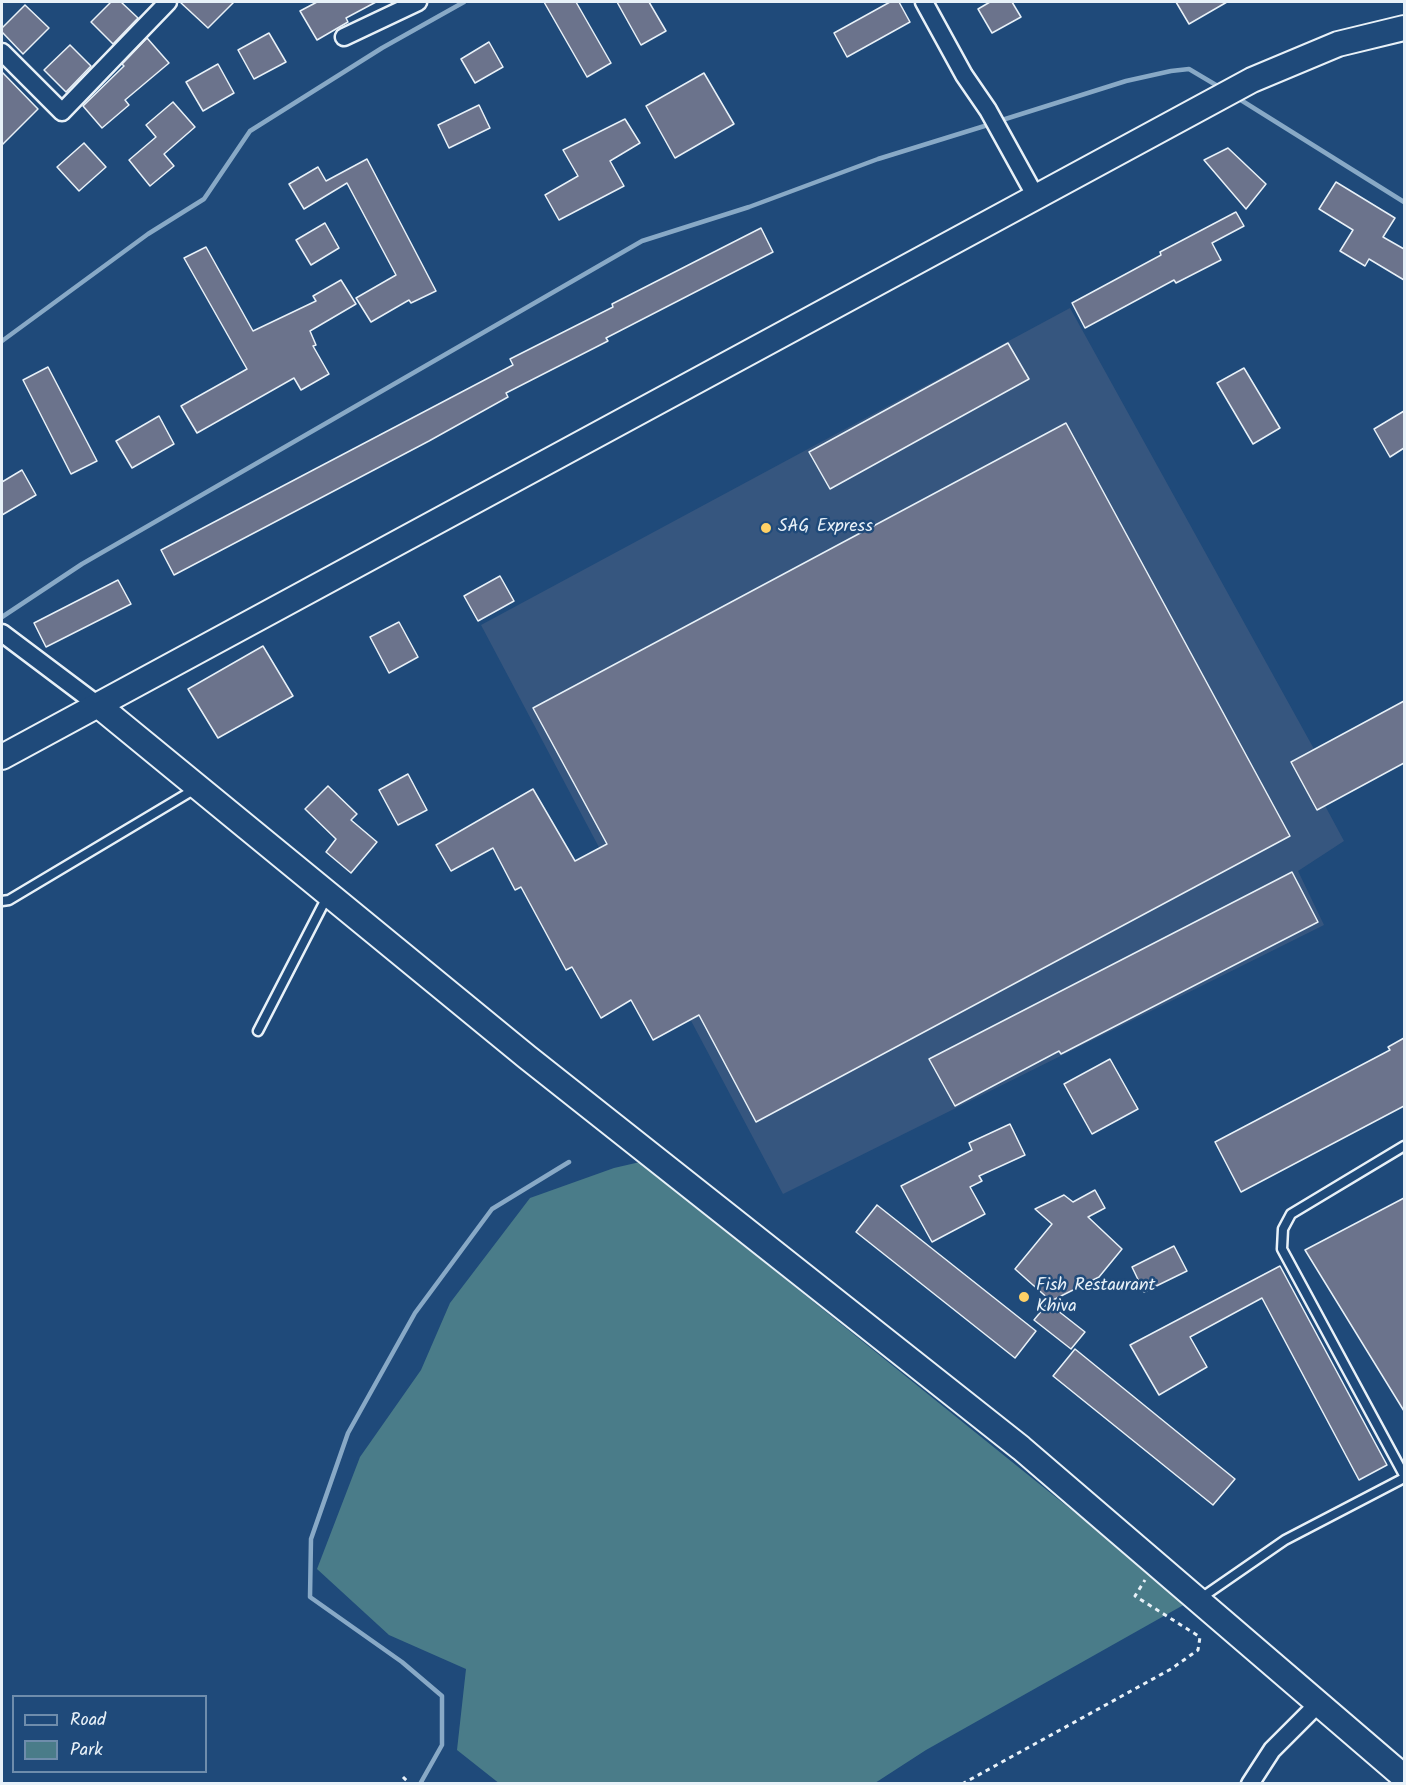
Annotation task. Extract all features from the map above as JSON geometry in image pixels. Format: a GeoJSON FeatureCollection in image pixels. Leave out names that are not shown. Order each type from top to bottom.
{"type":"FeatureCollection","features":[{"type":"Feature","properties":{"kind":"main road"},"geometry":{"type":"LineString","coordinates":[[2,757],[1246,84],[1338,44],[1404,28]]}},
{"type":"Feature","properties":{"kind":"main road"},"geometry":{"type":"LineString","coordinates":[[99,706],[527,1057],[1021,1449],[1404,1777]]}},
{"type":"Feature","properties":{"kind":"street"},"geometry":{"type":"LineString","coordinates":[[344,36],[418,2]]}},
{"type":"Feature","properties":{"kind":"street"},"geometry":{"type":"LineString","coordinates":[[924,2],[964,75],[988,110],[1035,197]]}},
{"type":"Feature","properties":{"kind":"street"},"geometry":{"type":"LineString","coordinates":[[2,52],[62,112],[158,5]]}},
{"type":"Feature","properties":{"kind":"street"},"geometry":{"type":"LineString","coordinates":[[2,633],[99,706]]}},
{"type":"Feature","properties":{"kind":"street"},"geometry":{"type":"LineString","coordinates":[[1250,1784],[1272,1750],[1319,1704]]}},
{"type":"Feature","properties":{"kind":"lane"},"geometry":{"type":"LineString","coordinates":[[2,901],[9,900],[198,788]]}},
{"type":"Feature","properties":{"kind":"lane"},"geometry":{"type":"LineString","coordinates":[[258,1031],[328,894]]}},
{"type":"Feature","properties":{"kind":"lane"},"geometry":{"type":"LineString","coordinates":[[1198,1599],[1285,1540],[1404,1477],[1282,1249],[1283,1228],[1291,1214],[1404,1146]]}},
{"type":"Feature","properties":{"kind":"path"},"geometry":{"type":"LineString","coordinates":[[962,1784],[1171,1669],[1198,1650],[1200,1637],[1135,1596],[1155,1563]]}},
{"type":"Feature","properties":{"kind":"path"},"geometry":{"type":"LineString","coordinates":[[403,1777],[410,1784]]}},
{"type":"Feature","properties":{"kind":"shaded area"},"geometry":{"type":"Polygon","coordinates":[[[1070,308],[1314,749],[1301,761],[1344,841],[1298,871],[1324,925],[783,1194],[481,625],[1070,308]]]}},
{"type":"Feature","properties":{"kind":"green space"},"geometry":{"type":"Polygon","coordinates":[[[640,1162],[1187,1603],[926,1750],[875,1783],[500,1784],[457,1750],[466,1669],[389,1635],[317,1569],[360,1457],[421,1370],[450,1303],[530,1198],[614,1168],[640,1162]]]}},
{"type":"Feature","properties":{"kind":"building"},"geometry":{"type":"Polygon","coordinates":[[[111,2],[121,2],[138,18],[113,44],[91,22],[111,2]]]}},
{"type":"Feature","properties":{"kind":"building"},"geometry":{"type":"Polygon","coordinates":[[[180,2],[234,2],[208,28],[180,2]]]}},
{"type":"Feature","properties":{"kind":"building"},"geometry":{"type":"Polygon","coordinates":[[[317,2],[376,2],[346,18],[348,22],[317,40],[300,11],[317,2]]]}},
{"type":"Feature","properties":{"kind":"building"},"geometry":{"type":"Polygon","coordinates":[[[544,2],[576,2],[611,63],[587,77],[544,2]]]}},
{"type":"Feature","properties":{"kind":"building"},"geometry":{"type":"Polygon","coordinates":[[[617,2],[649,2],[666,31],[641,45],[617,2]]]}},
{"type":"Feature","properties":{"kind":"building"},"geometry":{"type":"Polygon","coordinates":[[[890,2],[899,2],[910,22],[847,57],[834,33],[890,2]]]}},
{"type":"Feature","properties":{"kind":"building"},"geometry":{"type":"Polygon","coordinates":[[[990,2],[1012,2],[1021,17],[992,33],[978,9],[990,2]]]}},
{"type":"Feature","properties":{"kind":"building"},"geometry":{"type":"Polygon","coordinates":[[[1176,2],[1227,2],[1189,24],[1176,2]]]}},
{"type":"Feature","properties":{"kind":"building"},"geometry":{"type":"Polygon","coordinates":[[[25,5],[49,28],[23,54],[2,32],[2,28],[25,5]]]}},
{"type":"Feature","properties":{"kind":"building"},"geometry":{"type":"Polygon","coordinates":[[[269,33],[286,62],[254,79],[238,50],[269,33]]]}},
{"type":"Feature","properties":{"kind":"building"},"geometry":{"type":"Polygon","coordinates":[[[147,38],[169,63],[125,100],[129,105],[102,128],[83,106],[124,66],[122,64],[147,38]]]}},
{"type":"Feature","properties":{"kind":"building"},"geometry":{"type":"Polygon","coordinates":[[[489,42],[503,67],[475,83],[461,59],[489,42]]]}},
{"type":"Feature","properties":{"kind":"building"},"geometry":{"type":"Polygon","coordinates":[[[70,45],[91,66],[66,92],[44,70],[70,45]]]}},
{"type":"Feature","properties":{"kind":"building"},"geometry":{"type":"Polygon","coordinates":[[[218,64],[234,93],[203,111],[186,82],[218,64]]]}},
{"type":"Feature","properties":{"kind":"building"},"geometry":{"type":"Polygon","coordinates":[[[2,72],[38,109],[2,145],[2,72]]]}},
{"type":"Feature","properties":{"kind":"building"},"geometry":{"type":"Polygon","coordinates":[[[704,73],[734,124],[675,158],[646,106],[704,73]]]}},
{"type":"Feature","properties":{"kind":"building"},"geometry":{"type":"Polygon","coordinates":[[[173,102],[195,127],[164,154],[174,166],[150,186],[129,160],[156,137],[146,125],[173,102]]]}},
{"type":"Feature","properties":{"kind":"building"},"geometry":{"type":"Polygon","coordinates":[[[479,105],[490,128],[449,148],[438,125],[479,105]]]}},
{"type":"Feature","properties":{"kind":"building"},"geometry":{"type":"Polygon","coordinates":[[[625,119],[640,143],[610,161],[624,186],[559,220],[545,195],[578,176],[563,150],[625,119]]]}},
{"type":"Feature","properties":{"kind":"building"},"geometry":{"type":"Polygon","coordinates":[[[84,143],[106,167],[79,191],[57,167],[84,143]]]}},
{"type":"Feature","properties":{"kind":"building"},"geometry":{"type":"Polygon","coordinates":[[[1228,148],[1266,184],[1246,209],[1204,160],[1228,148]]]}},
{"type":"Feature","properties":{"kind":"building"},"geometry":{"type":"Polygon","coordinates":[[[367,159],[436,291],[411,303],[409,300],[371,322],[356,298],[396,275],[347,183],[304,209],[289,184],[318,167],[326,181],[367,159]]]}},
{"type":"Feature","properties":{"kind":"building"},"geometry":{"type":"Polygon","coordinates":[[[1336,182],[1395,218],[1383,237],[1404,249],[1404,280],[1369,259],[1365,266],[1340,251],[1353,230],[1319,209],[1336,182]]]}},
{"type":"Feature","properties":{"kind":"building"},"geometry":{"type":"Polygon","coordinates":[[[1236,212],[1244,226],[1212,243],[1221,260],[1176,283],[1174,280],[1085,328],[1072,303],[1161,255],[1160,252],[1236,212]]]}},
{"type":"Feature","properties":{"kind":"building"},"geometry":{"type":"Polygon","coordinates":[[[325,223],[339,248],[311,265],[296,240],[325,223]]]}},
{"type":"Feature","properties":{"kind":"building"},"geometry":{"type":"Polygon","coordinates":[[[761,228],[773,252],[606,338],[608,341],[506,393],[508,397],[429,441],[174,575],[161,550],[513,365],[510,359],[613,307],[612,304],[761,228]]]}},
{"type":"Feature","properties":{"kind":"building"},"geometry":{"type":"Polygon","coordinates":[[[206,247],[253,331],[316,301],[313,296],[341,280],[356,304],[310,331],[316,345],[313,346],[329,374],[301,390],[294,378],[197,433],[181,406],[247,369],[184,258],[206,247]]]}},
{"type":"Feature","properties":{"kind":"building"},"geometry":{"type":"Polygon","coordinates":[[[1008,343],[1029,379],[830,489],[809,452],[1008,343]]]}},
{"type":"Feature","properties":{"kind":"building"},"geometry":{"type":"Polygon","coordinates":[[[48,367],[97,461],[71,474],[23,380],[48,367]]]}},
{"type":"Feature","properties":{"kind":"building"},"geometry":{"type":"Polygon","coordinates":[[[1244,368],[1280,428],[1253,444],[1217,383],[1244,368]]]}},
{"type":"Feature","properties":{"kind":"building"},"geometry":{"type":"Polygon","coordinates":[[[1404,411],[1404,448],[1390,457],[1374,429],[1404,411]]]}},
{"type":"Feature","properties":{"kind":"building"},"geometry":{"type":"Polygon","coordinates":[[[159,416],[174,444],[132,468],[116,441],[159,416]]]}},
{"type":"Feature","properties":{"kind":"building"},"geometry":{"type":"Polygon","coordinates":[[[1066,423],[1290,836],[756,1122],[699,1015],[653,1040],[631,1000],[601,1018],[572,967],[566,970],[521,887],[515,890],[493,848],[451,871],[436,845],[533,789],[575,861],[607,844],[533,708],[1066,423]]]}},
{"type":"Feature","properties":{"kind":"building"},"geometry":{"type":"Polygon","coordinates":[[[22,470],[36,495],[2,515],[2,482],[22,470]]]}},
{"type":"Feature","properties":{"kind":"building"},"geometry":{"type":"Polygon","coordinates":[[[500,576],[514,601],[478,621],[464,596],[500,576]]]}},
{"type":"Feature","properties":{"kind":"building"},"geometry":{"type":"Polygon","coordinates":[[[118,580],[131,604],[46,647],[34,623],[118,580]]]}},
{"type":"Feature","properties":{"kind":"building"},"geometry":{"type":"Polygon","coordinates":[[[399,622],[418,657],[389,673],[370,637],[399,622]]]}},
{"type":"Feature","properties":{"kind":"building"},"geometry":{"type":"Polygon","coordinates":[[[263,646],[293,696],[218,738],[188,689],[263,646]]]}},
{"type":"Feature","properties":{"kind":"building"},"geometry":{"type":"Polygon","coordinates":[[[1404,701],[1404,763],[1317,810],[1291,762],[1404,701]]]}},
{"type":"Feature","properties":{"kind":"building"},"geometry":{"type":"Polygon","coordinates":[[[408,774],[427,810],[398,825],[379,790],[408,774]]]}},
{"type":"Feature","properties":{"kind":"building"},"geometry":{"type":"Polygon","coordinates":[[[328,786],[357,814],[351,820],[377,842],[351,873],[326,852],[336,839],[305,809],[328,786]]]}},
{"type":"Feature","properties":{"kind":"building"},"geometry":{"type":"Polygon","coordinates":[[[1292,872],[1318,922],[1061,1054],[1059,1051],[955,1106],[929,1059],[1292,872]]]}},
{"type":"Feature","properties":{"kind":"building"},"geometry":{"type":"Polygon","coordinates":[[[1404,1038],[1404,1106],[1241,1192],[1215,1142],[1390,1050],[1388,1047],[1404,1038]]]}},
{"type":"Feature","properties":{"kind":"building"},"geometry":{"type":"Polygon","coordinates":[[[1110,1059],[1138,1109],[1092,1134],[1064,1084],[1110,1059]]]}},
{"type":"Feature","properties":{"kind":"building"},"geometry":{"type":"Polygon","coordinates":[[[1010,1124],[1025,1155],[979,1176],[982,1181],[970,1187],[985,1214],[932,1242],[901,1186],[972,1150],[969,1143],[1010,1124]]]}},
{"type":"Feature","properties":{"kind":"building"},"geometry":{"type":"Polygon","coordinates":[[[1095,1190],[1105,1208],[1088,1217],[1122,1249],[1099,1277],[1051,1301],[1015,1269],[1052,1224],[1035,1209],[1064,1195],[1073,1202],[1095,1190]]]}},
{"type":"Feature","properties":{"kind":"building"},"geometry":{"type":"Polygon","coordinates":[[[1404,1198],[1404,1411],[1305,1250],[1404,1198]]]}},
{"type":"Feature","properties":{"kind":"building"},"geometry":{"type":"Polygon","coordinates":[[[877,1205],[1036,1331],[1015,1358],[856,1232],[877,1205]]]}},
{"type":"Feature","properties":{"kind":"building"},"geometry":{"type":"Polygon","coordinates":[[[1174,1246],[1187,1271],[1144,1292],[1132,1267],[1174,1246]]]}},
{"type":"Feature","properties":{"kind":"building"},"geometry":{"type":"Polygon","coordinates":[[[1280,1266],[1387,1465],[1359,1480],[1262,1298],[1190,1337],[1207,1367],[1159,1395],[1130,1345],[1280,1266]]]}},
{"type":"Feature","properties":{"kind":"building"},"geometry":{"type":"Polygon","coordinates":[[[1048,1303],[1085,1332],[1071,1349],[1034,1320],[1048,1303]]]}},
{"type":"Feature","properties":{"kind":"building"},"geometry":{"type":"Polygon","coordinates":[[[1075,1349],[1235,1479],[1213,1505],[1053,1376],[1075,1349]]]}},
{"type":"Feature","properties":{"kind":"waterway"},"geometry":{"type":"LineString","coordinates":[[2,341],[148,234],[204,199],[250,131],[382,48],[464,2]]}},
{"type":"Feature","properties":{"kind":"waterway"},"geometry":{"type":"LineString","coordinates":[[999,121],[1126,81],[1171,71],[1189,69],[1221,88]]}},
{"type":"Feature","properties":{"kind":"waterway"},"geometry":{"type":"LineString","coordinates":[[1236,97],[1404,202]]}},
{"type":"Feature","properties":{"kind":"waterway"},"geometry":{"type":"LineString","coordinates":[[2,617],[82,564],[642,241],[749,207],[878,159],[991,124]]}},
{"type":"Feature","properties":{"kind":"waterway"},"geometry":{"type":"LineString","coordinates":[[420,1784],[442,1745],[442,1696],[402,1662],[310,1597],[311,1539],[348,1433],[415,1313],[492,1209],[569,1162]]}},
{"type":"Feature","properties":{"kind":"place","name":"SAG Express"},"geometry":{"type":"Point","coordinates":[766,528]}},
{"type":"Feature","properties":{"kind":"place","name":"Fish Restaurant Khiva"},"geometry":{"type":"Point","coordinates":[1024,1297]}}]}
